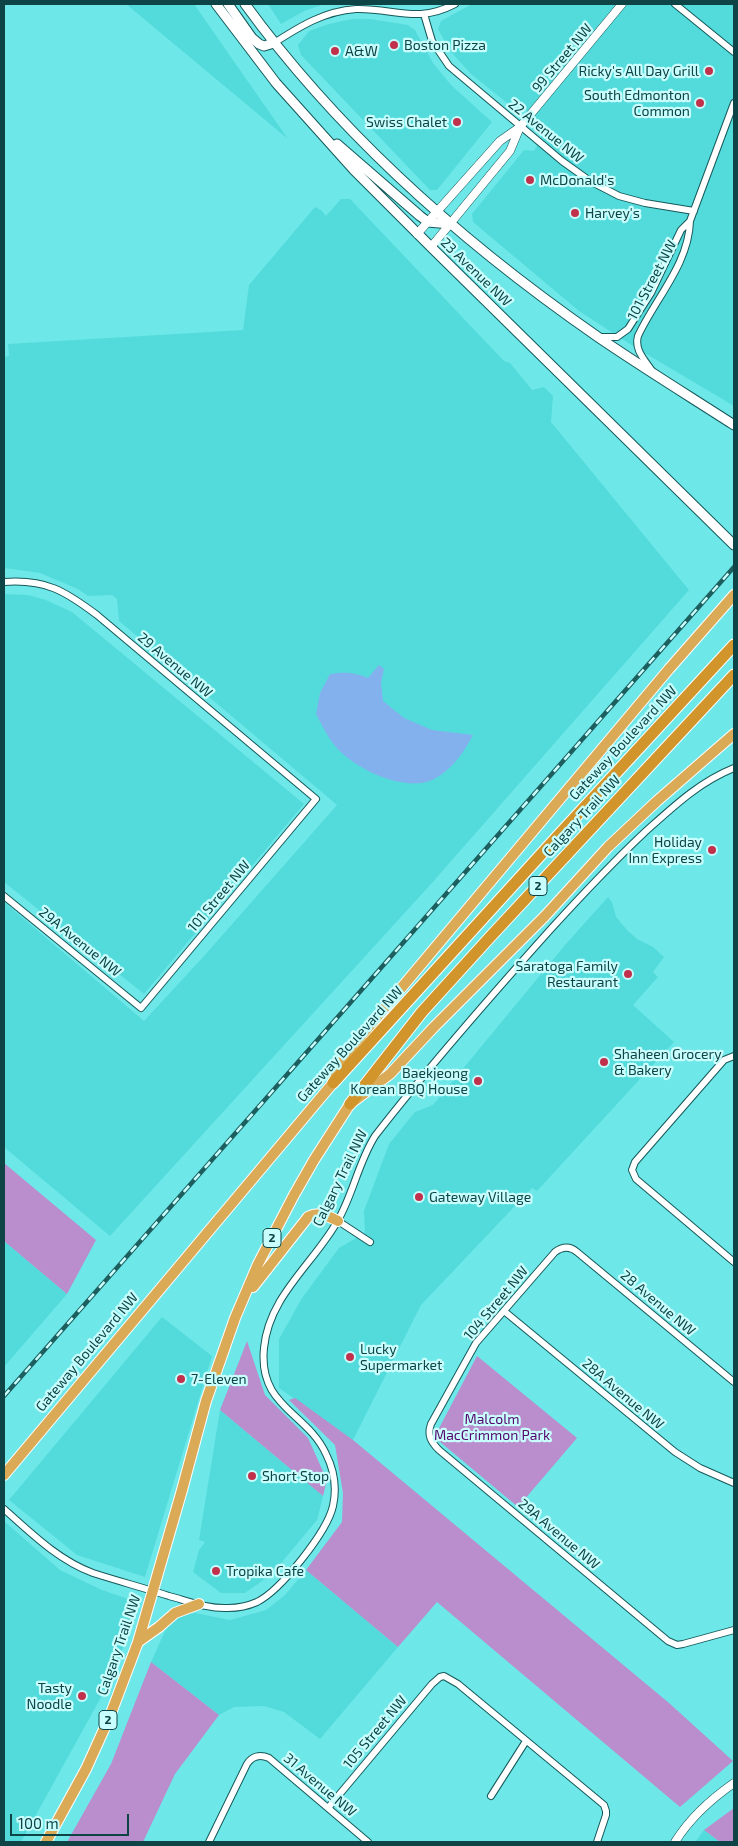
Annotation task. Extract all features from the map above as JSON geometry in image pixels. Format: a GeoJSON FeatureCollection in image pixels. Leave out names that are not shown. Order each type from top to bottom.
{"type":"FeatureCollection","features":[{"type":"Feature","properties":{"kind":"highway"},"geometry":{"type":"LineString","coordinates":[[334,1083],[345,1055],[669,669],[734,595]]}},
{"type":"Feature","properties":{"kind":"highway","name":"Gateway Boulevard NW"},"geometry":{"type":"LineString","coordinates":[[4,1475],[334,1083],[734,645]]}},
{"type":"Feature","properties":{"kind":"highway","name":"Calgary Trail NW"},"geometry":{"type":"LineString","coordinates":[[46,1842],[86,1769],[110,1716],[138,1642],[206,1401],[228,1336],[258,1264],[300,1184],[350,1104],[422,1012],[734,675]]}},
{"type":"Feature","properties":{"kind":"highway"},"geometry":{"type":"LineString","coordinates":[[350,1104],[390,1074],[434,1027],[545,916],[608,847],[657,801],[734,734]]}},
{"type":"Feature","properties":{"kind":"highway"},"geometry":{"type":"LineString","coordinates":[[243,1299],[308,1217],[320,1214],[338,1221]]}},
{"type":"Feature","properties":{"kind":"highway"},"geometry":{"type":"LineString","coordinates":[[138,1642],[175,1613],[199,1604]]}},
{"type":"Feature","properties":{"kind":"main road","name":"23 Avenue NW"},"geometry":{"type":"LineString","coordinates":[[216,4],[251,51],[303,114],[417,234],[733,544]]}},
{"type":"Feature","properties":{"kind":"main road"},"geometry":{"type":"LineString","coordinates":[[228,4],[258,44],[264,46],[274,43]]}},
{"type":"Feature","properties":{"kind":"main road","name":"23 Avenue NW"},"geometry":{"type":"LineString","coordinates":[[245,4],[274,43],[351,131],[436,212],[598,337],[734,425]]}},
{"type":"Feature","properties":{"kind":"main road"},"geometry":{"type":"LineString","coordinates":[[303,114],[428,222],[450,224]]}},
{"type":"Feature","properties":{"kind":"street"},"geometry":{"type":"LineString","coordinates":[[274,43],[307,23],[341,11],[365,10],[403,15],[424,14],[455,4]]}},
{"type":"Feature","properties":{"kind":"street","name":"99 Street NW"},"geometry":{"type":"LineString","coordinates":[[417,234],[500,141],[520,127],[622,4]]}},
{"type":"Feature","properties":{"kind":"street"},"geometry":{"type":"LineString","coordinates":[[676,4],[734,52]]}},
{"type":"Feature","properties":{"kind":"street","name":"22 Avenue NW"},"geometry":{"type":"LineString","coordinates":[[424,14],[432,41],[449,66],[562,162],[610,192],[645,203],[694,211]]}},
{"type":"Feature","properties":{"kind":"street","name":"101 Street NW"},"geometry":{"type":"LineString","coordinates":[[655,375],[638,350],[637,340],[676,267],[690,233],[690,221],[734,103]]}},
{"type":"Feature","properties":{"kind":"street","name":"99 Street NW"},"geometry":{"type":"LineString","coordinates":[[431,247],[510,152],[520,127]]}},
{"type":"Feature","properties":{"kind":"street","name":"101 Street NW"},"geometry":{"type":"LineString","coordinates":[[598,337],[617,337],[628,328],[651,293],[681,230],[690,221]]}},
{"type":"Feature","properties":{"kind":"street","name":"29 Avenue NW"},"geometry":{"type":"LineString","coordinates":[[4,582],[33,583],[60,590],[72,596],[316,800]]}},
{"type":"Feature","properties":{"kind":"street","name":"Calgary Trail NW"},"geometry":{"type":"LineString","coordinates":[[153,1591],[220,1608],[236,1608],[249,1605],[265,1597],[311,1548],[328,1522],[333,1506],[335,1489],[333,1474],[326,1454],[312,1433],[279,1401],[267,1380],[264,1357],[268,1331],[280,1302],[293,1280],[320,1248],[338,1221],[366,1152],[375,1136],[486,1002],[584,893],[631,845],[690,793],[714,777],[734,768]]}},
{"type":"Feature","properties":{"kind":"street","name":"101 Street NW"},"geometry":{"type":"LineString","coordinates":[[141,1008],[316,800]]}},
{"type":"Feature","properties":{"kind":"street","name":"29A Avenue NW"},"geometry":{"type":"LineString","coordinates":[[4,896],[141,1008]]}},
{"type":"Feature","properties":{"kind":"street"},"geometry":{"type":"LineString","coordinates":[[734,1056],[724,1060],[635,1162],[632,1170],[636,1180],[734,1262]]}},
{"type":"Feature","properties":{"kind":"street"},"geometry":{"type":"LineString","coordinates":[[338,1221],[370,1242]]}},
{"type":"Feature","properties":{"kind":"street","name":"104 Street NW"},"geometry":{"type":"LineString","coordinates":[[429,1437],[431,1424],[476,1342],[555,1252],[565,1247]]}},
{"type":"Feature","properties":{"kind":"street","name":"28 Avenue NW"},"geometry":{"type":"LineString","coordinates":[[565,1247],[577,1252],[734,1382]]}},
{"type":"Feature","properties":{"kind":"street","name":"28A Avenue NW"},"geometry":{"type":"LineString","coordinates":[[504,1311],[675,1452],[700,1468],[734,1483]]}},
{"type":"Feature","properties":{"kind":"street","name":"29A Avenue NW"},"geometry":{"type":"LineString","coordinates":[[429,1437],[434,1446],[665,1639],[677,1644],[734,1630]]}},
{"type":"Feature","properties":{"kind":"street"},"geometry":{"type":"LineString","coordinates":[[4,1509],[40,1540],[72,1563],[93,1573],[153,1591]]}},
{"type":"Feature","properties":{"kind":"street","name":"105 Street NW"},"geometry":{"type":"LineString","coordinates":[[328,1808],[432,1684],[440,1677],[444,1676],[458,1684],[526,1741]]}},
{"type":"Feature","properties":{"kind":"street"},"geometry":{"type":"LineString","coordinates":[[492,1796],[526,1741],[601,1803],[606,1811],[597,1842]]}},
{"type":"Feature","properties":{"kind":"street","name":"31 Avenue NW"},"geometry":{"type":"LineString","coordinates":[[209,1842],[247,1764],[252,1758],[261,1756],[269,1758],[368,1842]]}},
{"type":"Feature","properties":{"kind":"street"},"geometry":{"type":"LineString","coordinates":[[675,1842],[703,1808],[734,1783]]}},
{"type":"Feature","properties":{"kind":"shaded area"},"geometry":{"type":"Polygon","coordinates":[[[126,4],[194,4],[288,139],[126,4]]]}},
{"type":"Feature","properties":{"kind":"shaded area"},"geometry":{"type":"Polygon","coordinates":[[[268,4],[325,4],[304,11],[281,24],[268,4]]]}},
{"type":"Feature","properties":{"kind":"shaded area","name":"South Edmonton Common"},"geometry":{"type":"Polygon","coordinates":[[[472,4],[734,4],[734,406],[633,346],[579,311],[473,222],[472,214],[524,150],[534,151],[544,132],[543,126],[515,100],[507,103],[471,74],[450,51],[438,29],[441,21],[472,4]]]}},
{"type":"Feature","properties":{"kind":"shaded area"},"geometry":{"type":"Polygon","coordinates":[[[352,19],[370,19],[408,25],[415,30],[433,63],[451,85],[492,122],[437,190],[430,190],[301,55],[298,45],[309,31],[352,19]]]}},
{"type":"Feature","properties":{"kind":"shaded area"},"geometry":{"type":"Polygon","coordinates":[[[341,199],[350,199],[504,361],[510,363],[532,390],[544,387],[553,396],[551,422],[689,590],[431,884],[110,1236],[4,1147],[4,902],[144,1021],[337,805],[119,621],[117,599],[112,595],[88,596],[78,589],[40,573],[4,568],[4,357],[9,356],[8,344],[243,330],[249,285],[315,207],[326,216],[341,199]]]}},
{"type":"Feature","properties":{"kind":"shaded area"},"geometry":{"type":"Polygon","coordinates":[[[4,594],[28,595],[46,600],[72,612],[304,804],[144,994],[4,882],[4,594]]]}},
{"type":"Feature","properties":{"kind":"shaded area"},"geometry":{"type":"Polygon","coordinates":[[[379,665],[384,669],[381,683],[383,701],[404,718],[432,730],[473,735],[458,759],[436,778],[424,782],[411,783],[383,777],[369,771],[356,764],[336,747],[316,714],[320,693],[330,674],[349,673],[368,678],[379,665]]]}},
{"type":"Feature","properties":{"kind":"shaded area"},"geometry":{"type":"Polygon","coordinates":[[[608,897],[612,902],[616,917],[627,930],[637,939],[653,947],[664,957],[653,972],[658,977],[633,1005],[674,1042],[537,1191],[532,1188],[421,1305],[353,1440],[279,1388],[279,1339],[302,1298],[339,1248],[365,1233],[364,1211],[389,1144],[415,1112],[433,1105],[565,945],[608,897]]]}},
{"type":"Feature","properties":{"kind":"shaded area"},"geometry":{"type":"Polygon","coordinates":[[[4,1241],[67,1294],[4,1367],[4,1241]]]}},
{"type":"Feature","properties":{"kind":"shaded area"},"geometry":{"type":"Polygon","coordinates":[[[162,1317],[212,1356],[145,1577],[77,1555],[9,1500],[162,1317]]]}},
{"type":"Feature","properties":{"kind":"shaded area"},"geometry":{"type":"Polygon","coordinates":[[[220,1410],[323,1496],[317,1520],[272,1574],[245,1593],[221,1593],[193,1572],[199,1550],[205,1542],[199,1540],[220,1410]]]}},
{"type":"Feature","properties":{"kind":"shaded area"},"geometry":{"type":"Polygon","coordinates":[[[4,1521],[60,1570],[102,1590],[134,1601],[136,1606],[115,1672],[21,1842],[4,1842],[4,1521]]]}},
{"type":"Feature","properties":{"kind":"shaded area"},"geometry":{"type":"Polygon","coordinates":[[[306,1570],[398,1647],[320,1739],[284,1712],[264,1706],[234,1707],[219,1715],[151,1662],[165,1631],[173,1621],[183,1615],[195,1613],[230,1620],[266,1610],[285,1595],[306,1570]]]}},
{"type":"Feature","properties":{"kind":"shaded area"},"geometry":{"type":"Polygon","coordinates":[[[704,1830],[720,1842],[695,1842],[704,1830]]]}},
{"type":"Feature","properties":{"kind":"green space"},"geometry":{"type":"Polygon","coordinates":[[[4,1163],[96,1240],[67,1294],[4,1241],[4,1163]]]}},
{"type":"Feature","properties":{"kind":"green space"},"geometry":{"type":"Polygon","coordinates":[[[247,1341],[265,1395],[308,1438],[327,1480],[323,1496],[220,1410],[247,1341]]]}},
{"type":"Feature","properties":{"kind":"green space","name":"Malcolm MacCrimmon Park"},"geometry":{"type":"Polygon","coordinates":[[[477,1356],[577,1438],[518,1507],[439,1441],[436,1434],[477,1356]]]}},
{"type":"Feature","properties":{"kind":"green space"},"geometry":{"type":"Polygon","coordinates":[[[295,1398],[353,1440],[669,1703],[733,1761],[680,1807],[437,1602],[398,1647],[306,1570],[342,1522],[343,1493],[335,1445],[289,1400],[295,1398]]]}},
{"type":"Feature","properties":{"kind":"green space"},"geometry":{"type":"Polygon","coordinates":[[[151,1662],[219,1715],[175,1774],[143,1842],[67,1842],[111,1764],[151,1662]]]}},
{"type":"Feature","properties":{"kind":"green space"},"geometry":{"type":"Polygon","coordinates":[[[734,1808],[734,1842],[720,1842],[704,1830],[734,1808]]]}},
{"type":"Feature","properties":{"kind":"railway"},"geometry":{"type":"LineString","coordinates":[[4,1396],[734,567]]}},
{"type":"Feature","properties":{"kind":"place","name":"Boston Pizza"},"geometry":{"type":"Point","coordinates":[394,45]}},
{"type":"Feature","properties":{"kind":"place","name":"A&W"},"geometry":{"type":"Point","coordinates":[335,51]}},
{"type":"Feature","properties":{"kind":"place","name":"Ricky's All Day Grill"},"geometry":{"type":"Point","coordinates":[709,71]}},
{"type":"Feature","properties":{"kind":"place","name":"South Edmonton Common"},"geometry":{"type":"Point","coordinates":[700,103]}},
{"type":"Feature","properties":{"kind":"place","name":"Swiss Chalet"},"geometry":{"type":"Point","coordinates":[457,122]}},
{"type":"Feature","properties":{"kind":"place","name":"McDonald's"},"geometry":{"type":"Point","coordinates":[530,180]}},
{"type":"Feature","properties":{"kind":"place","name":"Harvey's"},"geometry":{"type":"Point","coordinates":[575,213]}},
{"type":"Feature","properties":{"kind":"place","name":"Holiday Inn Express"},"geometry":{"type":"Point","coordinates":[712,850]}},
{"type":"Feature","properties":{"kind":"place","name":"Saratoga Family Restaurant"},"geometry":{"type":"Point","coordinates":[628,974]}},
{"type":"Feature","properties":{"kind":"place","name":"Shaheen Grocery & Bakery"},"geometry":{"type":"Point","coordinates":[604,1062]}},
{"type":"Feature","properties":{"kind":"place","name":"Baekjeong Korean BBQ House"},"geometry":{"type":"Point","coordinates":[478,1081]}},
{"type":"Feature","properties":{"kind":"place","name":"Gateway Village"},"geometry":{"type":"Point","coordinates":[419,1197]}},
{"type":"Feature","properties":{"kind":"place","name":"Lucky Supermarket"},"geometry":{"type":"Point","coordinates":[350,1357]}},
{"type":"Feature","properties":{"kind":"place","name":"7-Eleven"},"geometry":{"type":"Point","coordinates":[181,1379]}},
{"type":"Feature","properties":{"kind":"place","name":"Short Stop"},"geometry":{"type":"Point","coordinates":[252,1476]}},
{"type":"Feature","properties":{"kind":"place","name":"Tropika Cafe"},"geometry":{"type":"Point","coordinates":[216,1571]}},
{"type":"Feature","properties":{"kind":"place","name":"Tasty Noodle"},"geometry":{"type":"Point","coordinates":[82,1696]}}]}
